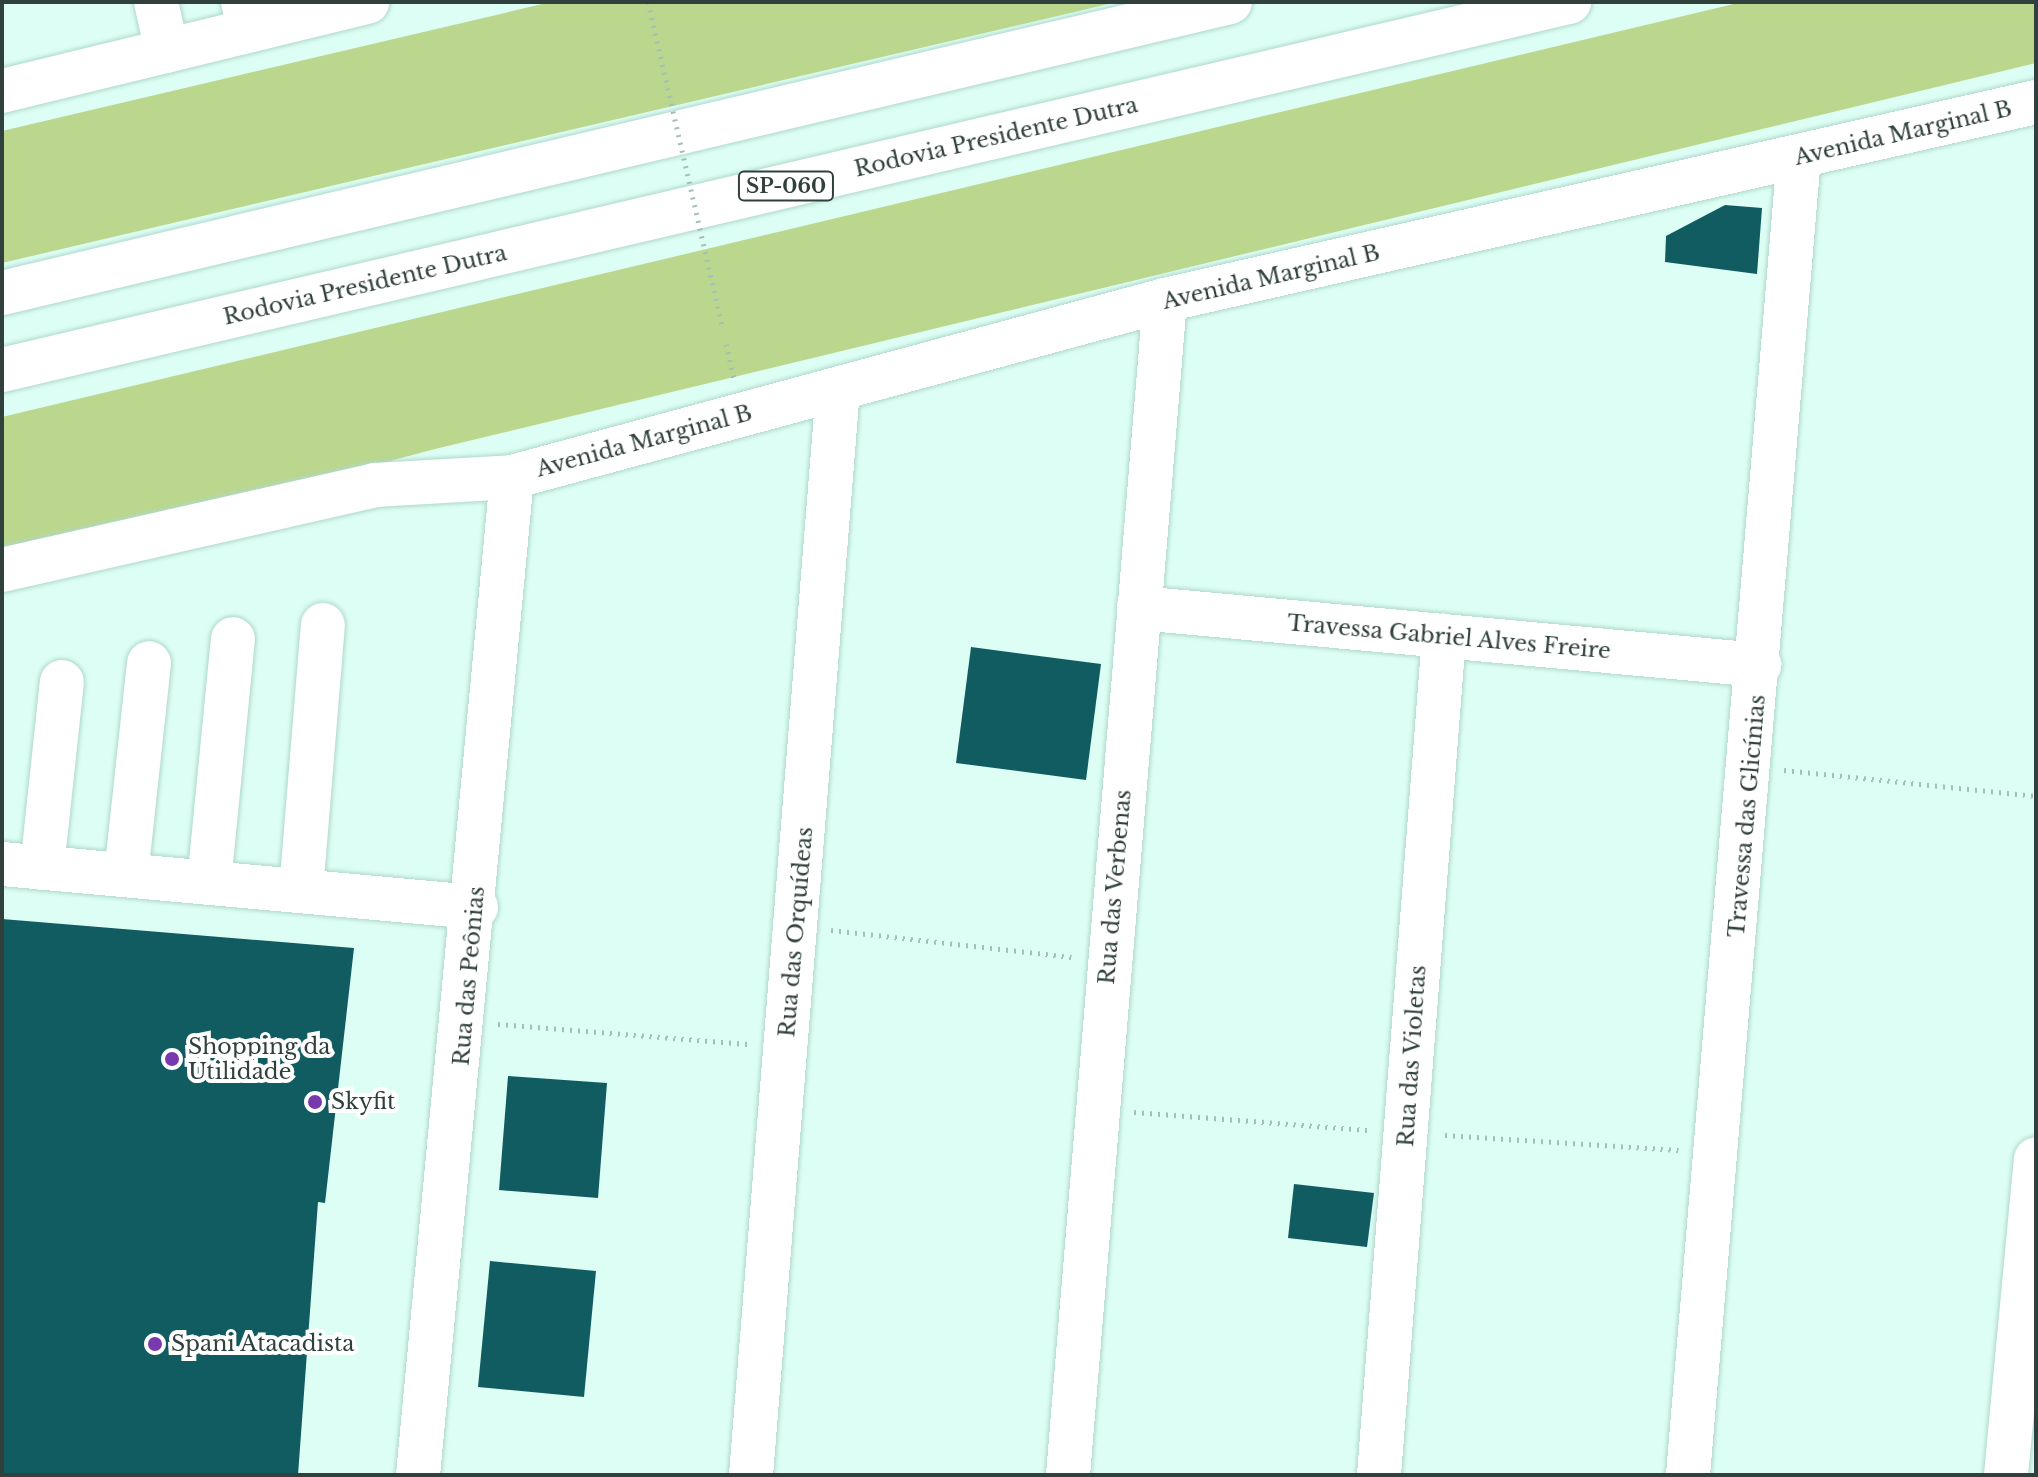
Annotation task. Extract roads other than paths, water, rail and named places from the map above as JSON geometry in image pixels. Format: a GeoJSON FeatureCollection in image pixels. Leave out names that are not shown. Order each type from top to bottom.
{"type":"FeatureCollection","features":[{"type":"Feature","properties":{"kind":"main road"},"geometry":{"type":"LineString","coordinates":[[156,2],[167,51]]}},
{"type":"Feature","properties":{"kind":"main road"},"geometry":{"type":"LineString","coordinates":[[2,91],[167,51],[247,16],[367,2]]}},
{"type":"Feature","properties":{"kind":"main road"},"geometry":{"type":"LineString","coordinates":[[2,293],[1230,2]]}},
{"type":"Feature","properties":{"kind":"main road","name":"Rodovia Presidente Dutra"},"geometry":{"type":"LineString","coordinates":[[2,370],[1569,2]]}},
{"type":"Feature","properties":{"kind":"main road","name":"Avenida Marginal B"},"geometry":{"type":"LineString","coordinates":[[2,570],[375,485],[512,477],[1165,300],[2036,102]]}},
{"type":"Feature","properties":{"kind":"main road","name":"Travessa das Glicínias"},"geometry":{"type":"LineString","coordinates":[[1688,1475],[1751,767],[1799,157]]}},
{"type":"Feature","properties":{"kind":"main road","name":"Rua das Verbenas"},"geometry":{"type":"LineString","coordinates":[[1068,1475],[1101,1109],[1107,962],[1165,300]]}},
{"type":"Feature","properties":{"kind":"main road","name":"Rua das Orquídeas"},"geometry":{"type":"LineString","coordinates":[[751,1475],[798,926],[838,390]]}},
{"type":"Feature","properties":{"kind":"main road","name":"Rua das Peônias"},"geometry":{"type":"LineString","coordinates":[[418,1475],[476,907],[512,477]]}},
{"type":"Feature","properties":{"kind":"main road","name":"Travessa Gabriel Alves Freire"},"geometry":{"type":"LineString","coordinates":[[1139,608],[1759,665]]}},
{"type":"Feature","properties":{"kind":"main road"},"geometry":{"type":"LineString","coordinates":[[301,891],[323,625]]}},
{"type":"Feature","properties":{"kind":"main road","name":"Rua das Violetas"},"geometry":{"type":"LineString","coordinates":[[1379,1475],[1444,636]]}},
{"type":"Feature","properties":{"kind":"main road"},"geometry":{"type":"LineString","coordinates":[[209,883],[233,639]]}},
{"type":"Feature","properties":{"kind":"main road"},"geometry":{"type":"LineString","coordinates":[[126,875],[149,663]]}},
{"type":"Feature","properties":{"kind":"main road"},"geometry":{"type":"LineString","coordinates":[[62,682],[22,866],[476,907]]}},
{"type":"Feature","properties":{"kind":"main road"},"geometry":{"type":"LineString","coordinates":[[2006,1475],[2036,1159]]}},
{"type":"Feature","properties":{"kind":"place","name":"Shopping da Utilidade"},"geometry":{"type":"Point","coordinates":[172,1059]}},
{"type":"Feature","properties":{"kind":"place","name":"Skyfit"},"geometry":{"type":"Point","coordinates":[315,1102]}},
{"type":"Feature","properties":{"kind":"place","name":"Spani Atacadista"},"geometry":{"type":"Point","coordinates":[155,1344]}}]}
